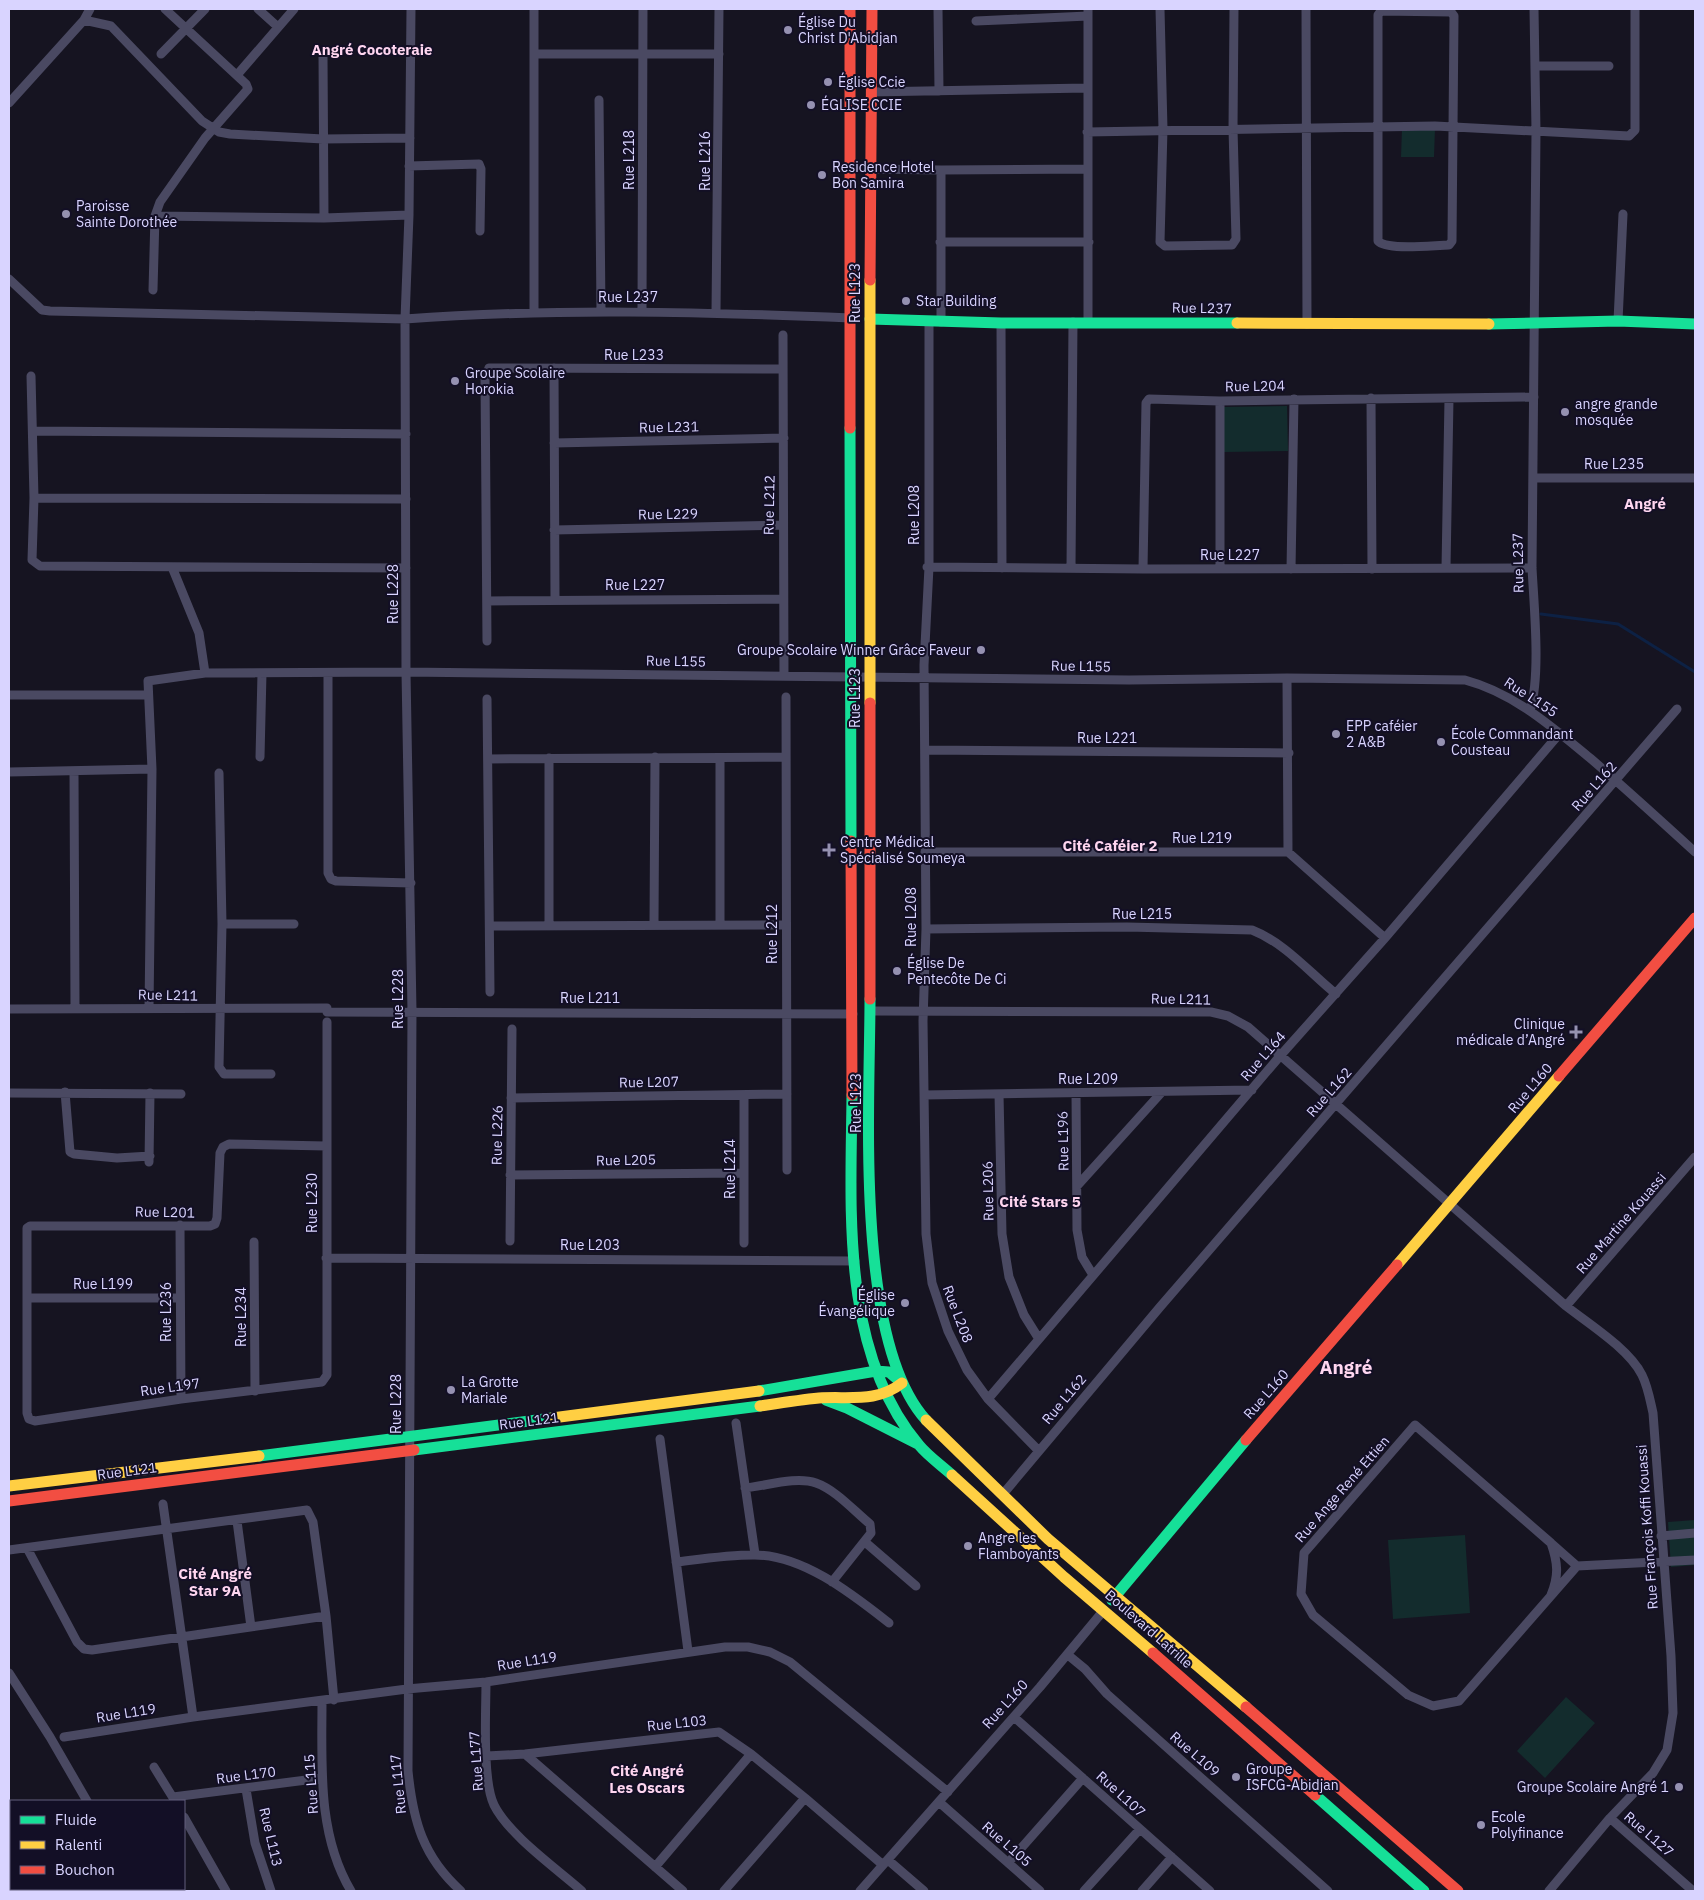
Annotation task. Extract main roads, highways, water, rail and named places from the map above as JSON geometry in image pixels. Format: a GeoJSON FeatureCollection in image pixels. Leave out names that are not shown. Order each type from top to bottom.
{"type":"FeatureCollection","features":[{"type":"Feature","properties":{"kind":"main road","name":"Rue L123"},"geometry":{"type":"LineString","coordinates":[[850,9],[850,677],[853,1014],[850,1216],[866,1336],[876,1370]]}},
{"type":"Feature","properties":{"kind":"main road","name":"Rue L123"},"geometry":{"type":"LineString","coordinates":[[872,9],[870,170],[870,1192],[873,1247],[884,1323],[902,1383]]}},
{"type":"Feature","properties":{"kind":"main road","name":"Rue L237"},"geometry":{"type":"LineString","coordinates":[[870,319],[1001,323],[1534,324],[1618,321],[1695,324]]}},
{"type":"Feature","properties":{"kind":"main road","name":"Rue L160"},"geometry":{"type":"LineString","coordinates":[[1104,1610],[1227,1462],[1695,918]]}},
{"type":"Feature","properties":{"kind":"main road"},"geometry":{"type":"LineString","coordinates":[[9,1486],[410,1438],[760,1391],[876,1370],[889,1372],[902,1383],[887,1394]]}},
{"type":"Feature","properties":{"kind":"main road","name":"Boulevard Latrille"},"geometry":{"type":"LineString","coordinates":[[876,1370],[887,1394],[918,1445],[1058,1571],[1424,1891]]}},
{"type":"Feature","properties":{"kind":"main road","name":"Boulevard Latrille"},"geometry":{"type":"LineString","coordinates":[[902,1383],[924,1418],[1048,1539],[1181,1650],[1458,1891]]}},
{"type":"Feature","properties":{"kind":"main road","name":"Rue L121"},"geometry":{"type":"LineString","coordinates":[[9,1501],[820,1398],[887,1394]]}},
{"type":"Feature","properties":{"kind":"main road"},"geometry":{"type":"LineString","coordinates":[[820,1398],[847,1408],[918,1445]]}},
{"type":"Feature","properties":{"kind":"waterway"},"geometry":{"type":"LineString","coordinates":[[1541,614],[1618,624],[1695,672]]}},
{"type":"Feature","properties":{"kind":"place","name":"Église Du Christ D'Abidjan"},"geometry":{"type":"Point","coordinates":[788,30]}},
{"type":"Feature","properties":{"kind":"place","name":"Église Ccie"},"geometry":{"type":"Point","coordinates":[828,82]}},
{"type":"Feature","properties":{"kind":"place","name":"ÉGLISE CCIE"},"geometry":{"type":"Point","coordinates":[811,105]}},
{"type":"Feature","properties":{"kind":"place","name":"Residence Hotel Bon Samira"},"geometry":{"type":"Point","coordinates":[822,175]}},
{"type":"Feature","properties":{"kind":"place","name":"Paroisse Sainte Dorothée"},"geometry":{"type":"Point","coordinates":[66,214]}},
{"type":"Feature","properties":{"kind":"place","name":"Star Building"},"geometry":{"type":"Point","coordinates":[906,301]}},
{"type":"Feature","properties":{"kind":"place","name":"Groupe Scolaire Horokia"},"geometry":{"type":"Point","coordinates":[455,381]}},
{"type":"Feature","properties":{"kind":"place","name":"angre grande mosquée"},"geometry":{"type":"Point","coordinates":[1565,412]}},
{"type":"Feature","properties":{"kind":"place","name":"Groupe Scolaire Winner Grâce Faveur"},"geometry":{"type":"Point","coordinates":[981,650]}},
{"type":"Feature","properties":{"kind":"place","name":"EPP caféier 2 A&B"},"geometry":{"type":"Point","coordinates":[1336,734]}},
{"type":"Feature","properties":{"kind":"place","name":"École Commandant Cousteau"},"geometry":{"type":"Point","coordinates":[1441,742]}},
{"type":"Feature","properties":{"kind":"place","name":"Centre Médical Spécialisé Soumeya"},"geometry":{"type":"Point","coordinates":[829,850]}},
{"type":"Feature","properties":{"kind":"place","name":"Église De Pentecôte De Ci"},"geometry":{"type":"Point","coordinates":[897,971]}},
{"type":"Feature","properties":{"kind":"place","name":"Clinique médicale d’Angré"},"geometry":{"type":"Point","coordinates":[1576,1032]}},
{"type":"Feature","properties":{"kind":"place","name":"Église Évangélique"},"geometry":{"type":"Point","coordinates":[905,1303]}},
{"type":"Feature","properties":{"kind":"place","name":"La Grotte Mariale"},"geometry":{"type":"Point","coordinates":[451,1390]}},
{"type":"Feature","properties":{"kind":"place","name":"Angre les Flamboyants"},"geometry":{"type":"Point","coordinates":[968,1546]}},
{"type":"Feature","properties":{"kind":"place","name":"Groupe ISFCG-Abidjan"},"geometry":{"type":"Point","coordinates":[1236,1777]}},
{"type":"Feature","properties":{"kind":"place","name":"Groupe Scolaire Angré 1"},"geometry":{"type":"Point","coordinates":[1679,1787]}},
{"type":"Feature","properties":{"kind":"place","name":"Ecole Polyfinance"},"geometry":{"type":"Point","coordinates":[1481,1825]}},
{"type":"Feature","properties":{"kind":"district","name":"Angré Cocoteraie"},"geometry":{"type":"Point","coordinates":[372,50]}},
{"type":"Feature","properties":{"kind":"district","name":"Angré"},"geometry":{"type":"Point","coordinates":[1645,504]}},
{"type":"Feature","properties":{"kind":"district","name":"Cité Caféier 2"},"geometry":{"type":"Point","coordinates":[1110,846]}},
{"type":"Feature","properties":{"kind":"district","name":"Cité Stars 5"},"geometry":{"type":"Point","coordinates":[1040,1202]}},
{"type":"Feature","properties":{"kind":"district","name":"Angré"},"geometry":{"type":"Point","coordinates":[1346,1367]}},
{"type":"Feature","properties":{"kind":"district","name":"Cité Angré Star 9A"},"geometry":{"type":"Point","coordinates":[215,1582]}},
{"type":"Feature","properties":{"kind":"district","name":"Cité Angré Les Oscars"},"geometry":{"type":"Point","coordinates":[647,1780]}}]}
